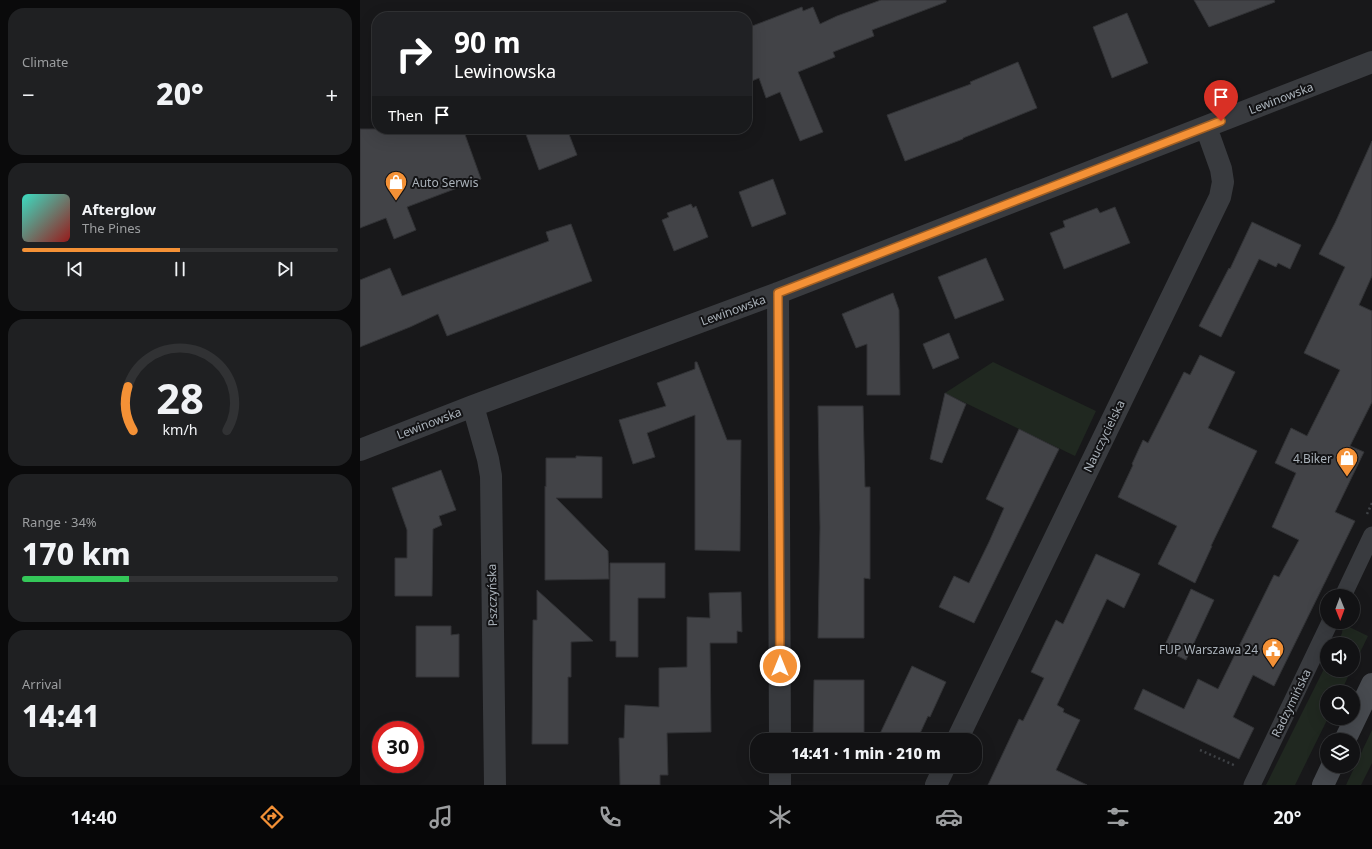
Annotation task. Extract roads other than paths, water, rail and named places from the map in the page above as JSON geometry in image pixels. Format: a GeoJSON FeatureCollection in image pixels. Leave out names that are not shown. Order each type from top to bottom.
{"type":"FeatureCollection","features":[{"type":"Feature","properties":{"kind":"main road"},"geometry":{"type":"LineString","coordinates":[[1348,733],[1372,684]]}},
{"type":"Feature","properties":{"kind":"main road"},"geometry":{"type":"LineString","coordinates":[[1323,785],[1329,773]]}},
{"type":"Feature","properties":{"kind":"street","name":"Lewinowska"},"geometry":{"type":"LineString","coordinates":[[360,450],[473,406],[778,293],[1372,62]]}},
{"type":"Feature","properties":{"kind":"street","name":"Nauczycielska"},"geometry":{"type":"LineString","coordinates":[[960,733],[1220,197],[1222,182],[1221,169],[1206,127]]}},
{"type":"Feature","properties":{"kind":"street"},"geometry":{"type":"LineString","coordinates":[[778,293],[780,733]]}},
{"type":"Feature","properties":{"kind":"street","name":"Pszczyńska"},"geometry":{"type":"LineString","coordinates":[[473,406],[488,458],[491,476],[495,785]]}},
{"type":"Feature","properties":{"kind":"street"},"geometry":{"type":"LineString","coordinates":[[780,773],[780,785]]}},
{"type":"Feature","properties":{"kind":"street"},"geometry":{"type":"LineString","coordinates":[[936,785],[942,773]]}},
{"type":"Feature","properties":{"kind":"lane"},"geometry":{"type":"LineString","coordinates":[[1346,589],[1372,535]]}},
{"type":"Feature","properties":{"kind":"lane","name":"Radzymińska"},"geometry":{"type":"LineString","coordinates":[[1254,780],[1327,629]]}},
{"type":"Feature","properties":{"kind":"place","name":"Auto Serwis"},"geometry":{"type":"Point","coordinates":[396,202]}},
{"type":"Feature","properties":{"kind":"place","name":"4.Biker"},"geometry":{"type":"Point","coordinates":[1347,478]}},
{"type":"Feature","properties":{"kind":"place","name":"FUP Warszawa 24"},"geometry":{"type":"Point","coordinates":[1273,668]}}]}
